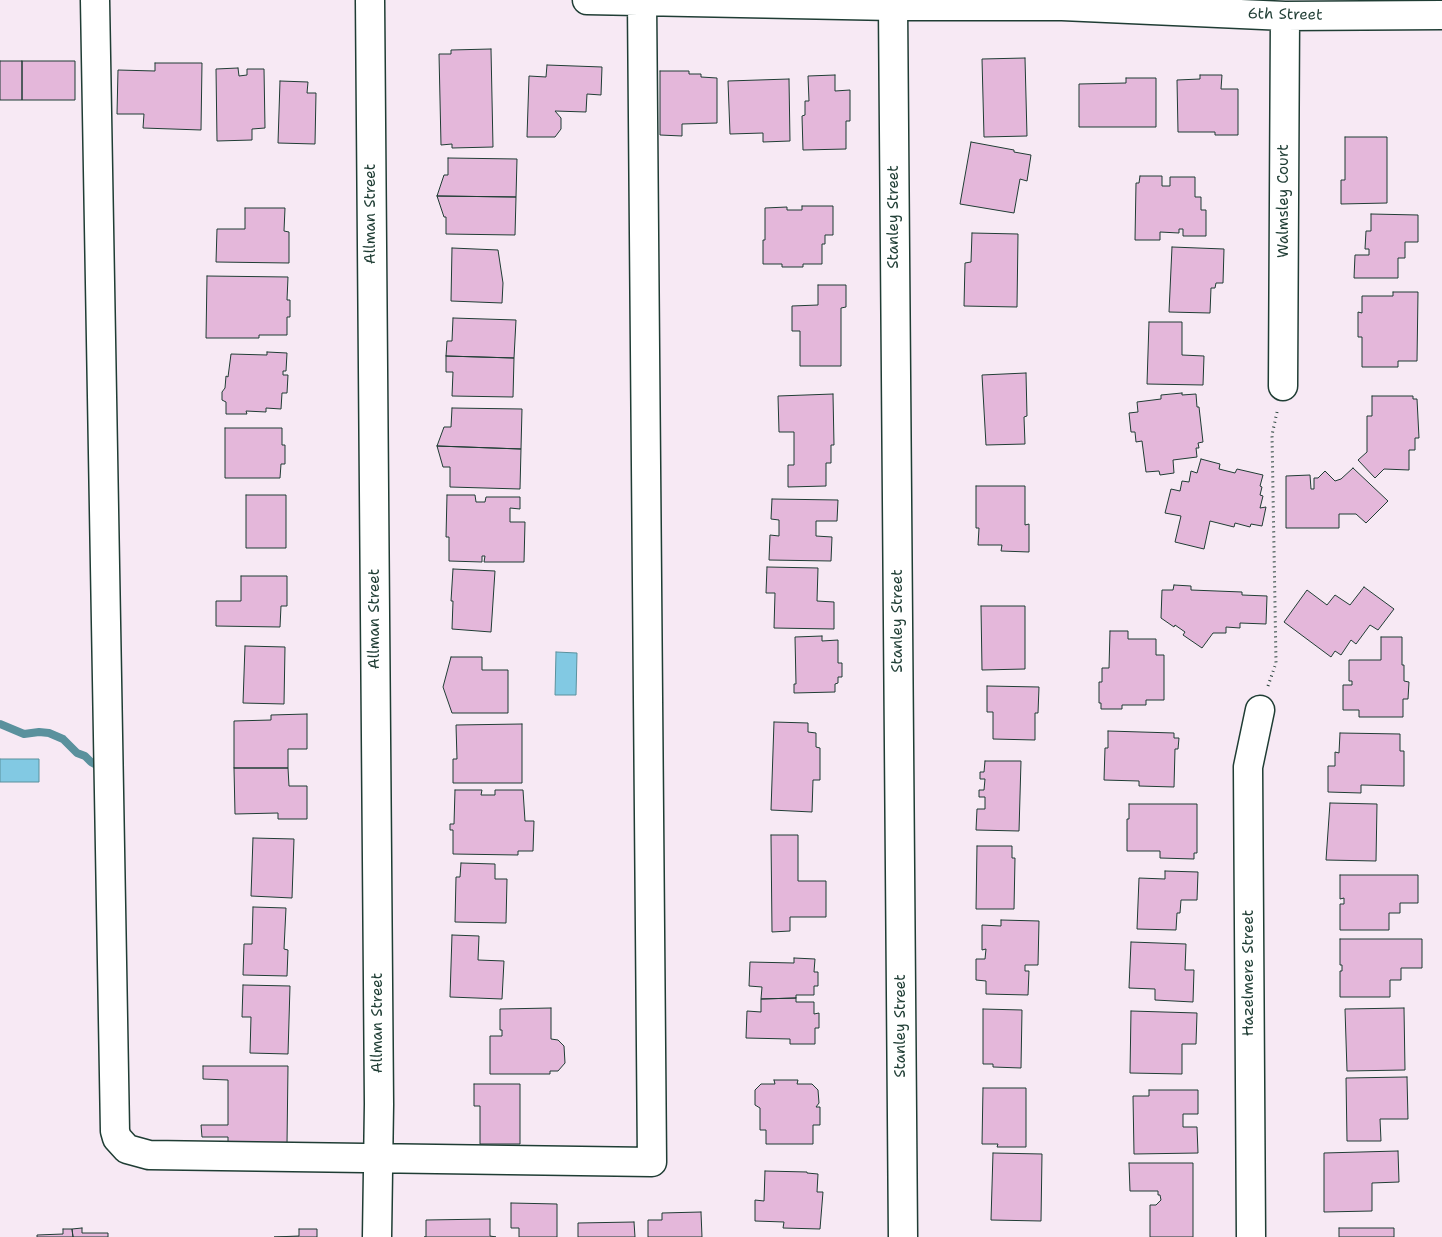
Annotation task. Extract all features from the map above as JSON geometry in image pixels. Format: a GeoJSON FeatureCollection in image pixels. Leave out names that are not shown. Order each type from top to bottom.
{"type":"FeatureCollection","features":[{"type":"Feature","properties":{"kind":"street"},"geometry":{"type":"LineString","coordinates":[[95,0],[115,1131],[117,1138],[128,1149],[149,1155],[652,1162],[642,1]]}},
{"type":"Feature","properties":{"kind":"street","name":"Allman Street"},"geometry":{"type":"LineString","coordinates":[[370,0],[379,1158],[377,1237]]}},
{"type":"Feature","properties":{"kind":"street","name":"6th Street"},"geometry":{"type":"LineString","coordinates":[[587,0],[893,6],[1062,3],[1285,16],[1442,15]]}},
{"type":"Feature","properties":{"kind":"street","name":"Stanley Street"},"geometry":{"type":"LineString","coordinates":[[893,6],[903,1237]]}},
{"type":"Feature","properties":{"kind":"street","name":"Walmsley Court"},"geometry":{"type":"LineString","coordinates":[[1283,386],[1285,16]]}},
{"type":"Feature","properties":{"kind":"street","name":"Hazelmere Street"},"geometry":{"type":"LineString","coordinates":[[1250,1237],[1248,767],[1260,710]]}},
{"type":"Feature","properties":{"kind":"path"},"geometry":{"type":"LineString","coordinates":[[1260,710],[1276,663],[1272,435],[1283,386]]}},
{"type":"Feature","properties":{"kind":"water"},"geometry":{"type":"Polygon","coordinates":[[[556,652],[577,653],[576,695],[555,695],[556,652]]]}},
{"type":"Feature","properties":{"kind":"water"},"geometry":{"type":"Polygon","coordinates":[[[0,759],[39,759],[39,782],[0,782],[0,759]]]}},
{"type":"Feature","properties":{"kind":"building"},"geometry":{"type":"Polygon","coordinates":[[[491,49],[493,147],[452,148],[452,144],[441,145],[439,54],[451,54],[451,50],[491,49]]]}},
{"type":"Feature","properties":{"kind":"building"},"geometry":{"type":"Polygon","coordinates":[[[1025,58],[1027,136],[984,137],[982,59],[1025,58]]]}},
{"type":"Feature","properties":{"kind":"building"},"geometry":{"type":"Polygon","coordinates":[[[0,61],[22,61],[22,100],[0,100],[0,61]]]}},
{"type":"Feature","properties":{"kind":"building"},"geometry":{"type":"Polygon","coordinates":[[[22,61],[75,61],[75,100],[22,100],[22,61]]]}},
{"type":"Feature","properties":{"kind":"building"},"geometry":{"type":"Polygon","coordinates":[[[155,63],[202,63],[201,130],[143,128],[144,114],[117,114],[118,70],[155,71],[155,63]]]}},
{"type":"Feature","properties":{"kind":"building"},"geometry":{"type":"Polygon","coordinates":[[[547,65],[602,67],[601,95],[587,94],[586,112],[555,111],[561,118],[561,129],[555,137],[527,137],[529,76],[546,77],[547,65]]]}},
{"type":"Feature","properties":{"kind":"building"},"geometry":{"type":"Polygon","coordinates":[[[238,68],[239,76],[247,75],[247,69],[264,69],[265,128],[252,129],[252,140],[217,141],[216,69],[238,68]]]}},
{"type":"Feature","properties":{"kind":"building"},"geometry":{"type":"Polygon","coordinates":[[[660,71],[689,71],[689,74],[701,74],[701,77],[717,78],[717,123],[682,124],[682,136],[660,135],[660,71]]]}},
{"type":"Feature","properties":{"kind":"building"},"geometry":{"type":"Polygon","coordinates":[[[835,75],[835,91],[850,90],[850,121],[846,121],[846,149],[803,150],[802,116],[805,115],[805,101],[809,101],[808,76],[835,75]]]}},
{"type":"Feature","properties":{"kind":"building"},"geometry":{"type":"Polygon","coordinates":[[[1200,75],[1222,75],[1221,89],[1238,89],[1238,135],[1215,135],[1215,132],[1178,132],[1177,80],[1200,79],[1200,75]]]}},
{"type":"Feature","properties":{"kind":"building"},"geometry":{"type":"Polygon","coordinates":[[[1126,78],[1156,78],[1156,127],[1079,127],[1079,84],[1126,83],[1126,78]]]}},
{"type":"Feature","properties":{"kind":"building"},"geometry":{"type":"Polygon","coordinates":[[[789,79],[790,141],[763,142],[763,133],[730,134],[728,81],[789,79]]]}},
{"type":"Feature","properties":{"kind":"building"},"geometry":{"type":"Polygon","coordinates":[[[280,81],[308,82],[307,93],[316,93],[315,144],[278,143],[280,81]]]}},
{"type":"Feature","properties":{"kind":"building"},"geometry":{"type":"Polygon","coordinates":[[[1345,137],[1387,137],[1387,203],[1341,204],[1341,180],[1345,180],[1345,137]]]}},
{"type":"Feature","properties":{"kind":"building"},"geometry":{"type":"Polygon","coordinates":[[[971,142],[1031,155],[1027,181],[1020,179],[1014,213],[960,204],[971,142]]]}},
{"type":"Feature","properties":{"kind":"building"},"geometry":{"type":"Polygon","coordinates":[[[448,158],[517,159],[516,197],[437,196],[444,175],[448,175],[448,158]]]}},
{"type":"Feature","properties":{"kind":"building"},"geometry":{"type":"Polygon","coordinates":[[[1140,176],[1162,176],[1162,186],[1170,186],[1170,177],[1195,177],[1195,197],[1201,197],[1201,210],[1206,210],[1206,236],[1183,236],[1183,229],[1179,229],[1179,233],[1160,232],[1160,240],[1135,240],[1136,183],[1139,183],[1140,176]]]}},
{"type":"Feature","properties":{"kind":"building"},"geometry":{"type":"Polygon","coordinates":[[[437,196],[516,197],[515,235],[446,234],[446,217],[444,217],[437,196]]]}},
{"type":"Feature","properties":{"kind":"building"},"geometry":{"type":"Polygon","coordinates":[[[802,206],[833,206],[833,235],[825,235],[825,244],[822,244],[822,264],[803,264],[803,267],[782,267],[782,264],[763,264],[765,208],[787,207],[787,210],[802,210],[802,206]]]}},
{"type":"Feature","properties":{"kind":"building"},"geometry":{"type":"Polygon","coordinates":[[[245,208],[285,208],[284,231],[289,232],[289,263],[216,262],[217,229],[245,229],[245,208]]]}},
{"type":"Feature","properties":{"kind":"building"},"geometry":{"type":"Polygon","coordinates":[[[1371,214],[1418,215],[1418,242],[1405,242],[1405,258],[1398,258],[1398,278],[1354,278],[1355,255],[1369,255],[1369,249],[1365,249],[1366,231],[1371,231],[1371,214]]]}},
{"type":"Feature","properties":{"kind":"building"},"geometry":{"type":"Polygon","coordinates":[[[972,233],[1018,234],[1017,307],[964,306],[965,263],[971,262],[972,233]]]}},
{"type":"Feature","properties":{"kind":"building"},"geometry":{"type":"Polygon","coordinates":[[[1172,247],[1224,249],[1223,283],[1216,283],[1215,288],[1211,288],[1210,313],[1169,312],[1172,247]]]}},
{"type":"Feature","properties":{"kind":"building"},"geometry":{"type":"Polygon","coordinates":[[[452,248],[498,250],[503,283],[502,303],[451,301],[452,248]]]}},
{"type":"Feature","properties":{"kind":"building"},"geometry":{"type":"Polygon","coordinates":[[[207,276],[288,277],[287,300],[290,300],[290,317],[287,317],[287,335],[259,335],[259,338],[206,338],[207,276]]]}},
{"type":"Feature","properties":{"kind":"building"},"geometry":{"type":"Polygon","coordinates":[[[818,285],[846,285],[846,307],[841,308],[841,366],[800,366],[800,331],[792,331],[792,306],[818,305],[818,285]]]}},
{"type":"Feature","properties":{"kind":"building"},"geometry":{"type":"Polygon","coordinates":[[[1393,292],[1418,292],[1417,361],[1398,361],[1398,367],[1362,367],[1362,337],[1358,337],[1358,312],[1362,313],[1362,296],[1393,296],[1393,292]]]}},
{"type":"Feature","properties":{"kind":"building"},"geometry":{"type":"Polygon","coordinates":[[[453,318],[516,320],[514,358],[446,356],[447,341],[452,341],[453,318]]]}},
{"type":"Feature","properties":{"kind":"building"},"geometry":{"type":"Polygon","coordinates":[[[1149,322],[1182,322],[1182,355],[1204,356],[1203,385],[1147,384],[1149,322]]]}},
{"type":"Feature","properties":{"kind":"building"},"geometry":{"type":"Polygon","coordinates":[[[267,352],[287,353],[286,371],[283,371],[283,375],[288,375],[287,393],[282,393],[281,409],[266,408],[266,412],[246,411],[247,414],[226,414],[226,402],[222,400],[222,392],[225,388],[226,376],[228,377],[231,354],[267,355],[267,352]]]}},
{"type":"Feature","properties":{"kind":"building"},"geometry":{"type":"Polygon","coordinates":[[[446,356],[514,358],[513,397],[452,396],[453,372],[446,372],[446,356]]]}},
{"type":"Feature","properties":{"kind":"building"},"geometry":{"type":"Polygon","coordinates":[[[1026,373],[1027,416],[1024,417],[1025,444],[986,445],[982,375],[1026,373]]]}},
{"type":"Feature","properties":{"kind":"building"},"geometry":{"type":"Polygon","coordinates":[[[1182,393],[1182,395],[1196,394],[1203,442],[1198,443],[1199,448],[1196,448],[1197,457],[1173,460],[1174,473],[1160,475],[1159,471],[1146,472],[1142,441],[1136,442],[1135,432],[1131,432],[1129,413],[1138,412],[1137,402],[1161,399],[1161,395],[1182,393]]]}},
{"type":"Feature","properties":{"kind":"building"},"geometry":{"type":"Polygon","coordinates":[[[833,394],[834,445],[831,445],[831,463],[826,463],[826,486],[788,487],[788,465],[794,465],[794,432],[779,432],[778,396],[833,394]]]}},
{"type":"Feature","properties":{"kind":"building"},"geometry":{"type":"Polygon","coordinates":[[[1372,396],[1413,396],[1413,399],[1417,399],[1419,438],[1415,438],[1415,450],[1409,450],[1409,470],[1384,469],[1375,478],[1358,460],[1367,452],[1367,416],[1372,416],[1372,396]]]}},
{"type":"Feature","properties":{"kind":"building"},"geometry":{"type":"Polygon","coordinates":[[[452,408],[522,409],[521,449],[437,446],[444,427],[451,427],[452,408]]]}},
{"type":"Feature","properties":{"kind":"building"},"geometry":{"type":"Polygon","coordinates":[[[225,428],[282,428],[282,445],[285,445],[285,464],[281,464],[280,478],[225,478],[225,428]]]}},
{"type":"Feature","properties":{"kind":"building"},"geometry":{"type":"Polygon","coordinates":[[[437,446],[521,449],[520,489],[450,487],[450,467],[443,467],[437,446]]]}},
{"type":"Feature","properties":{"kind":"building"},"geometry":{"type":"Polygon","coordinates":[[[1201,459],[1220,464],[1219,469],[1235,473],[1237,469],[1263,475],[1260,486],[1262,487],[1260,495],[1263,496],[1260,508],[1266,507],[1262,526],[1251,524],[1250,527],[1235,523],[1234,527],[1210,521],[1204,549],[1175,542],[1181,516],[1165,513],[1171,489],[1180,491],[1182,481],[1189,482],[1191,471],[1197,473],[1201,459]]]}},
{"type":"Feature","properties":{"kind":"building"},"geometry":{"type":"Polygon","coordinates":[[[1353,468],[1388,501],[1366,523],[1356,514],[1339,514],[1339,528],[1286,528],[1286,476],[1310,475],[1311,489],[1314,489],[1314,478],[1318,478],[1325,471],[1335,481],[1341,479],[1353,468]]]}},
{"type":"Feature","properties":{"kind":"building"},"geometry":{"type":"Polygon","coordinates":[[[976,486],[1025,486],[1025,525],[1029,524],[1029,552],[1001,551],[1002,545],[978,545],[979,528],[976,528],[976,486]]]}},
{"type":"Feature","properties":{"kind":"building"},"geometry":{"type":"Polygon","coordinates":[[[246,495],[286,495],[286,548],[246,548],[246,495]]]}},
{"type":"Feature","properties":{"kind":"building"},"geometry":{"type":"Polygon","coordinates":[[[447,495],[475,495],[476,502],[485,502],[486,497],[520,497],[520,509],[510,508],[510,522],[525,522],[524,562],[484,562],[485,556],[482,556],[482,562],[449,561],[449,537],[446,537],[447,495]]]}},
{"type":"Feature","properties":{"kind":"building"},"geometry":{"type":"Polygon","coordinates":[[[772,499],[838,500],[837,521],[816,521],[816,536],[832,537],[831,561],[769,560],[770,535],[779,536],[779,520],[771,519],[772,499]]]}},
{"type":"Feature","properties":{"kind":"building"},"geometry":{"type":"Polygon","coordinates":[[[767,567],[818,568],[817,601],[834,602],[834,629],[774,628],[775,593],[766,593],[767,567]]]}},
{"type":"Feature","properties":{"kind":"building"},"geometry":{"type":"Polygon","coordinates":[[[453,569],[495,571],[491,632],[452,629],[453,569]]]}},
{"type":"Feature","properties":{"kind":"building"},"geometry":{"type":"Polygon","coordinates":[[[241,576],[287,576],[287,606],[281,606],[280,627],[216,626],[216,601],[241,601],[241,576]]]}},
{"type":"Feature","properties":{"kind":"building"},"geometry":{"type":"Polygon","coordinates":[[[1174,585],[1191,586],[1191,590],[1242,592],[1242,595],[1267,596],[1266,624],[1240,623],[1240,628],[1226,627],[1226,633],[1213,633],[1202,648],[1183,635],[1185,632],[1161,618],[1162,590],[1173,590],[1174,585]]]}},
{"type":"Feature","properties":{"kind":"building"},"geometry":{"type":"Polygon","coordinates":[[[1364,587],[1394,609],[1378,630],[1370,625],[1356,644],[1351,640],[1341,655],[1335,651],[1331,657],[1284,622],[1307,590],[1327,605],[1335,595],[1350,605],[1364,587]]]}},
{"type":"Feature","properties":{"kind":"building"},"geometry":{"type":"Polygon","coordinates":[[[981,606],[1025,606],[1025,669],[982,670],[981,606]]]}},
{"type":"Feature","properties":{"kind":"building"},"geometry":{"type":"Polygon","coordinates":[[[1110,631],[1128,631],[1128,639],[1156,639],[1156,655],[1164,655],[1164,700],[1146,700],[1146,705],[1122,705],[1122,709],[1101,709],[1101,703],[1099,703],[1099,682],[1102,682],[1102,668],[1109,668],[1110,631]]]}},
{"type":"Feature","properties":{"kind":"building"},"geometry":{"type":"Polygon","coordinates":[[[822,636],[822,641],[838,640],[838,663],[842,663],[842,677],[838,677],[838,683],[835,684],[835,692],[794,693],[794,684],[796,684],[795,637],[822,636]]]}},
{"type":"Feature","properties":{"kind":"building"},"geometry":{"type":"Polygon","coordinates":[[[1381,637],[1402,637],[1402,665],[1404,665],[1404,681],[1409,682],[1408,699],[1403,699],[1403,717],[1359,717],[1359,710],[1343,710],[1343,685],[1352,685],[1352,681],[1349,681],[1349,660],[1381,660],[1381,637]]]}},
{"type":"Feature","properties":{"kind":"building"},"geometry":{"type":"Polygon","coordinates":[[[245,646],[285,647],[284,704],[243,703],[245,646]]]}},
{"type":"Feature","properties":{"kind":"building"},"geometry":{"type":"Polygon","coordinates":[[[451,657],[482,657],[482,670],[508,670],[508,713],[452,713],[443,687],[451,657]]]}},
{"type":"Feature","properties":{"kind":"building"},"geometry":{"type":"Polygon","coordinates":[[[987,686],[1039,687],[1038,713],[1035,713],[1035,740],[993,739],[993,712],[987,712],[987,686]]]}},
{"type":"Feature","properties":{"kind":"building"},"geometry":{"type":"Polygon","coordinates":[[[307,714],[307,749],[288,749],[288,768],[234,768],[234,721],[271,720],[271,715],[307,714]]]}},
{"type":"Feature","properties":{"kind":"building"},"geometry":{"type":"Polygon","coordinates":[[[774,722],[808,723],[808,732],[816,733],[816,747],[820,748],[820,780],[813,780],[812,812],[771,810],[774,722]]]}},
{"type":"Feature","properties":{"kind":"building"},"geometry":{"type":"Polygon","coordinates":[[[522,724],[522,783],[453,783],[453,759],[457,759],[456,725],[522,724]]]}},
{"type":"Feature","properties":{"kind":"building"},"geometry":{"type":"Polygon","coordinates":[[[1108,731],[1174,733],[1174,738],[1179,738],[1178,749],[1175,749],[1174,787],[1139,786],[1139,781],[1104,780],[1105,748],[1108,748],[1108,731]]]}},
{"type":"Feature","properties":{"kind":"building"},"geometry":{"type":"Polygon","coordinates":[[[1340,733],[1400,734],[1400,751],[1404,751],[1404,786],[1361,785],[1361,793],[1328,792],[1328,766],[1335,766],[1335,752],[1339,753],[1340,733]]]}},
{"type":"Feature","properties":{"kind":"building"},"geometry":{"type":"Polygon","coordinates":[[[985,761],[1021,761],[1019,831],[976,830],[977,809],[985,809],[985,797],[979,797],[979,790],[984,790],[985,779],[980,779],[980,772],[984,772],[985,761]]]}},
{"type":"Feature","properties":{"kind":"building"},"geometry":{"type":"Polygon","coordinates":[[[234,768],[288,768],[289,786],[307,786],[307,819],[278,819],[278,813],[235,814],[234,768]]]}},
{"type":"Feature","properties":{"kind":"building"},"geometry":{"type":"Polygon","coordinates":[[[455,790],[482,790],[481,795],[495,795],[495,790],[523,790],[525,821],[534,821],[533,851],[518,851],[518,855],[453,854],[453,830],[450,830],[450,824],[454,824],[455,790]]]}},
{"type":"Feature","properties":{"kind":"building"},"geometry":{"type":"Polygon","coordinates":[[[1330,803],[1377,804],[1376,861],[1326,860],[1330,803]]]}},
{"type":"Feature","properties":{"kind":"building"},"geometry":{"type":"Polygon","coordinates":[[[1129,804],[1197,804],[1197,853],[1194,853],[1194,859],[1160,858],[1160,851],[1127,851],[1129,804]]]}},
{"type":"Feature","properties":{"kind":"building"},"geometry":{"type":"Polygon","coordinates":[[[771,835],[798,835],[798,881],[826,881],[826,917],[790,917],[790,931],[772,932],[771,835]]]}},
{"type":"Feature","properties":{"kind":"building"},"geometry":{"type":"Polygon","coordinates":[[[253,838],[294,839],[292,898],[251,896],[253,838]]]}},
{"type":"Feature","properties":{"kind":"building"},"geometry":{"type":"Polygon","coordinates":[[[977,846],[1012,846],[1012,858],[1015,858],[1014,909],[976,909],[977,846]]]}},
{"type":"Feature","properties":{"kind":"building"},"geometry":{"type":"Polygon","coordinates":[[[461,863],[495,864],[495,879],[507,879],[506,923],[455,922],[456,877],[460,877],[461,863]]]}},
{"type":"Feature","properties":{"kind":"building"},"geometry":{"type":"Polygon","coordinates":[[[1165,871],[1198,872],[1197,900],[1181,900],[1180,913],[1177,913],[1176,930],[1137,929],[1139,878],[1165,879],[1165,871]]]}},
{"type":"Feature","properties":{"kind":"building"},"geometry":{"type":"Polygon","coordinates":[[[1340,875],[1418,875],[1418,903],[1400,903],[1400,913],[1389,913],[1389,930],[1340,930],[1340,904],[1344,904],[1344,898],[1340,899],[1340,875]]]}},
{"type":"Feature","properties":{"kind":"building"},"geometry":{"type":"Polygon","coordinates":[[[253,907],[286,908],[284,949],[288,950],[287,976],[243,975],[244,944],[252,944],[253,907]]]}},
{"type":"Feature","properties":{"kind":"building"},"geometry":{"type":"Polygon","coordinates":[[[1001,920],[1039,921],[1038,965],[1025,965],[1025,971],[1029,971],[1028,995],[986,994],[986,981],[976,980],[976,959],[985,959],[986,949],[982,950],[982,925],[1001,926],[1001,920]]]}},
{"type":"Feature","properties":{"kind":"building"},"geometry":{"type":"Polygon","coordinates":[[[452,935],[479,936],[478,960],[504,961],[502,999],[450,997],[452,935]]]}},
{"type":"Feature","properties":{"kind":"building"},"geometry":{"type":"Polygon","coordinates":[[[1340,939],[1422,939],[1422,968],[1401,968],[1401,980],[1390,980],[1390,997],[1340,997],[1340,971],[1342,971],[1342,965],[1340,965],[1340,939]]]}},
{"type":"Feature","properties":{"kind":"building"},"geometry":{"type":"Polygon","coordinates":[[[1131,942],[1186,944],[1185,970],[1194,970],[1193,1002],[1155,1000],[1155,989],[1129,988],[1131,942]]]}},
{"type":"Feature","properties":{"kind":"building"},"geometry":{"type":"Polygon","coordinates":[[[794,958],[815,959],[814,972],[818,972],[818,986],[814,986],[814,995],[796,995],[796,998],[761,999],[762,987],[749,986],[750,962],[794,963],[794,958]]]}},
{"type":"Feature","properties":{"kind":"building"},"geometry":{"type":"Polygon","coordinates":[[[243,985],[290,986],[288,1054],[250,1053],[251,1017],[242,1017],[243,985]]]}},
{"type":"Feature","properties":{"kind":"building"},"geometry":{"type":"Polygon","coordinates":[[[796,998],[796,1002],[814,1002],[814,1014],[819,1013],[819,1028],[815,1028],[815,1044],[790,1044],[790,1039],[746,1038],[747,1011],[761,1012],[761,999],[796,998]]]}},
{"type":"Feature","properties":{"kind":"building"},"geometry":{"type":"Polygon","coordinates":[[[551,1008],[551,1039],[558,1040],[564,1046],[565,1063],[558,1071],[550,1071],[550,1074],[490,1074],[490,1036],[502,1036],[502,1030],[500,1030],[500,1009],[551,1008]]]}},
{"type":"Feature","properties":{"kind":"building"},"geometry":{"type":"Polygon","coordinates":[[[1404,1008],[1405,1070],[1347,1071],[1345,1009],[1404,1008]]]}},
{"type":"Feature","properties":{"kind":"building"},"geometry":{"type":"Polygon","coordinates":[[[983,1009],[1022,1010],[1021,1068],[993,1067],[993,1064],[983,1064],[983,1009]]]}},
{"type":"Feature","properties":{"kind":"building"},"geometry":{"type":"Polygon","coordinates":[[[1131,1011],[1197,1013],[1196,1044],[1182,1044],[1182,1074],[1130,1073],[1131,1011]]]}},
{"type":"Feature","properties":{"kind":"building"},"geometry":{"type":"Polygon","coordinates":[[[203,1066],[288,1066],[287,1144],[228,1144],[228,1137],[202,1137],[201,1125],[228,1125],[228,1080],[203,1079],[203,1066]]]}},
{"type":"Feature","properties":{"kind":"building"},"geometry":{"type":"Polygon","coordinates":[[[1407,1077],[1408,1119],[1380,1119],[1381,1141],[1347,1141],[1346,1078],[1407,1077]]]}},
{"type":"Feature","properties":{"kind":"building"},"geometry":{"type":"Polygon","coordinates":[[[774,1080],[798,1080],[797,1084],[812,1084],[818,1090],[819,1103],[816,1107],[820,1107],[820,1125],[813,1125],[813,1144],[766,1144],[766,1130],[760,1130],[760,1108],[755,1105],[755,1090],[761,1084],[775,1084],[774,1080]]]}},
{"type":"Feature","properties":{"kind":"building"},"geometry":{"type":"Polygon","coordinates":[[[474,1084],[520,1084],[520,1144],[480,1144],[480,1106],[474,1106],[474,1084]]]}},
{"type":"Feature","properties":{"kind":"building"},"geometry":{"type":"Polygon","coordinates":[[[983,1088],[1026,1088],[1026,1147],[997,1147],[998,1144],[982,1144],[983,1088]]]}},
{"type":"Feature","properties":{"kind":"building"},"geometry":{"type":"Polygon","coordinates":[[[1149,1090],[1198,1090],[1198,1114],[1183,1114],[1183,1127],[1197,1127],[1198,1153],[1134,1154],[1133,1096],[1149,1096],[1149,1090]]]}},
{"type":"Feature","properties":{"kind":"building"},"geometry":{"type":"Polygon","coordinates":[[[1398,1151],[1399,1182],[1372,1183],[1372,1211],[1324,1212],[1324,1153],[1398,1151]]]}},
{"type":"Feature","properties":{"kind":"building"},"geometry":{"type":"Polygon","coordinates":[[[993,1153],[1042,1154],[1041,1221],[991,1220],[993,1153]]]}},
{"type":"Feature","properties":{"kind":"building"},"geometry":{"type":"Polygon","coordinates":[[[1129,1163],[1193,1163],[1193,1237],[1150,1237],[1150,1205],[1156,1205],[1161,1200],[1160,1195],[1158,1195],[1158,1191],[1130,1191],[1129,1163]]]}},
{"type":"Feature","properties":{"kind":"building"},"geometry":{"type":"Polygon","coordinates":[[[765,1171],[818,1174],[817,1192],[823,1192],[820,1229],[783,1228],[784,1222],[755,1221],[755,1200],[764,1201],[765,1171]]]}},
{"type":"Feature","properties":{"kind":"building"},"geometry":{"type":"Polygon","coordinates":[[[511,1203],[557,1204],[557,1237],[519,1237],[519,1228],[511,1228],[511,1203]]]}},
{"type":"Feature","properties":{"kind":"building"},"geometry":{"type":"Polygon","coordinates":[[[701,1212],[702,1237],[648,1237],[648,1220],[662,1220],[662,1213],[701,1212]]]}},
{"type":"Feature","properties":{"kind":"building"},"geometry":{"type":"Polygon","coordinates":[[[490,1219],[490,1236],[496,1237],[426,1237],[426,1220],[490,1219]]]}},
{"type":"Feature","properties":{"kind":"building"},"geometry":{"type":"Polygon","coordinates":[[[634,1222],[635,1237],[578,1237],[578,1223],[634,1222]]]}},
{"type":"Feature","properties":{"kind":"building"},"geometry":{"type":"Polygon","coordinates":[[[82,1228],[82,1233],[108,1233],[108,1237],[73,1237],[72,1229],[82,1228]]]}},
{"type":"Feature","properties":{"kind":"building"},"geometry":{"type":"Polygon","coordinates":[[[1339,1228],[1394,1228],[1394,1237],[1339,1237],[1339,1228]]]}},
{"type":"Feature","properties":{"kind":"building"},"geometry":{"type":"Polygon","coordinates":[[[63,1229],[72,1229],[73,1237],[37,1237],[37,1235],[63,1234],[63,1229]]]}},
{"type":"Feature","properties":{"kind":"building"},"geometry":{"type":"Polygon","coordinates":[[[299,1229],[317,1229],[317,1237],[274,1237],[299,1236],[299,1229]]]}},
{"type":"Feature","properties":{"kind":"waterway"},"geometry":{"type":"LineString","coordinates":[[0,724],[24,734],[49,733],[63,739],[77,753],[85,756],[100,767]]}}]}
